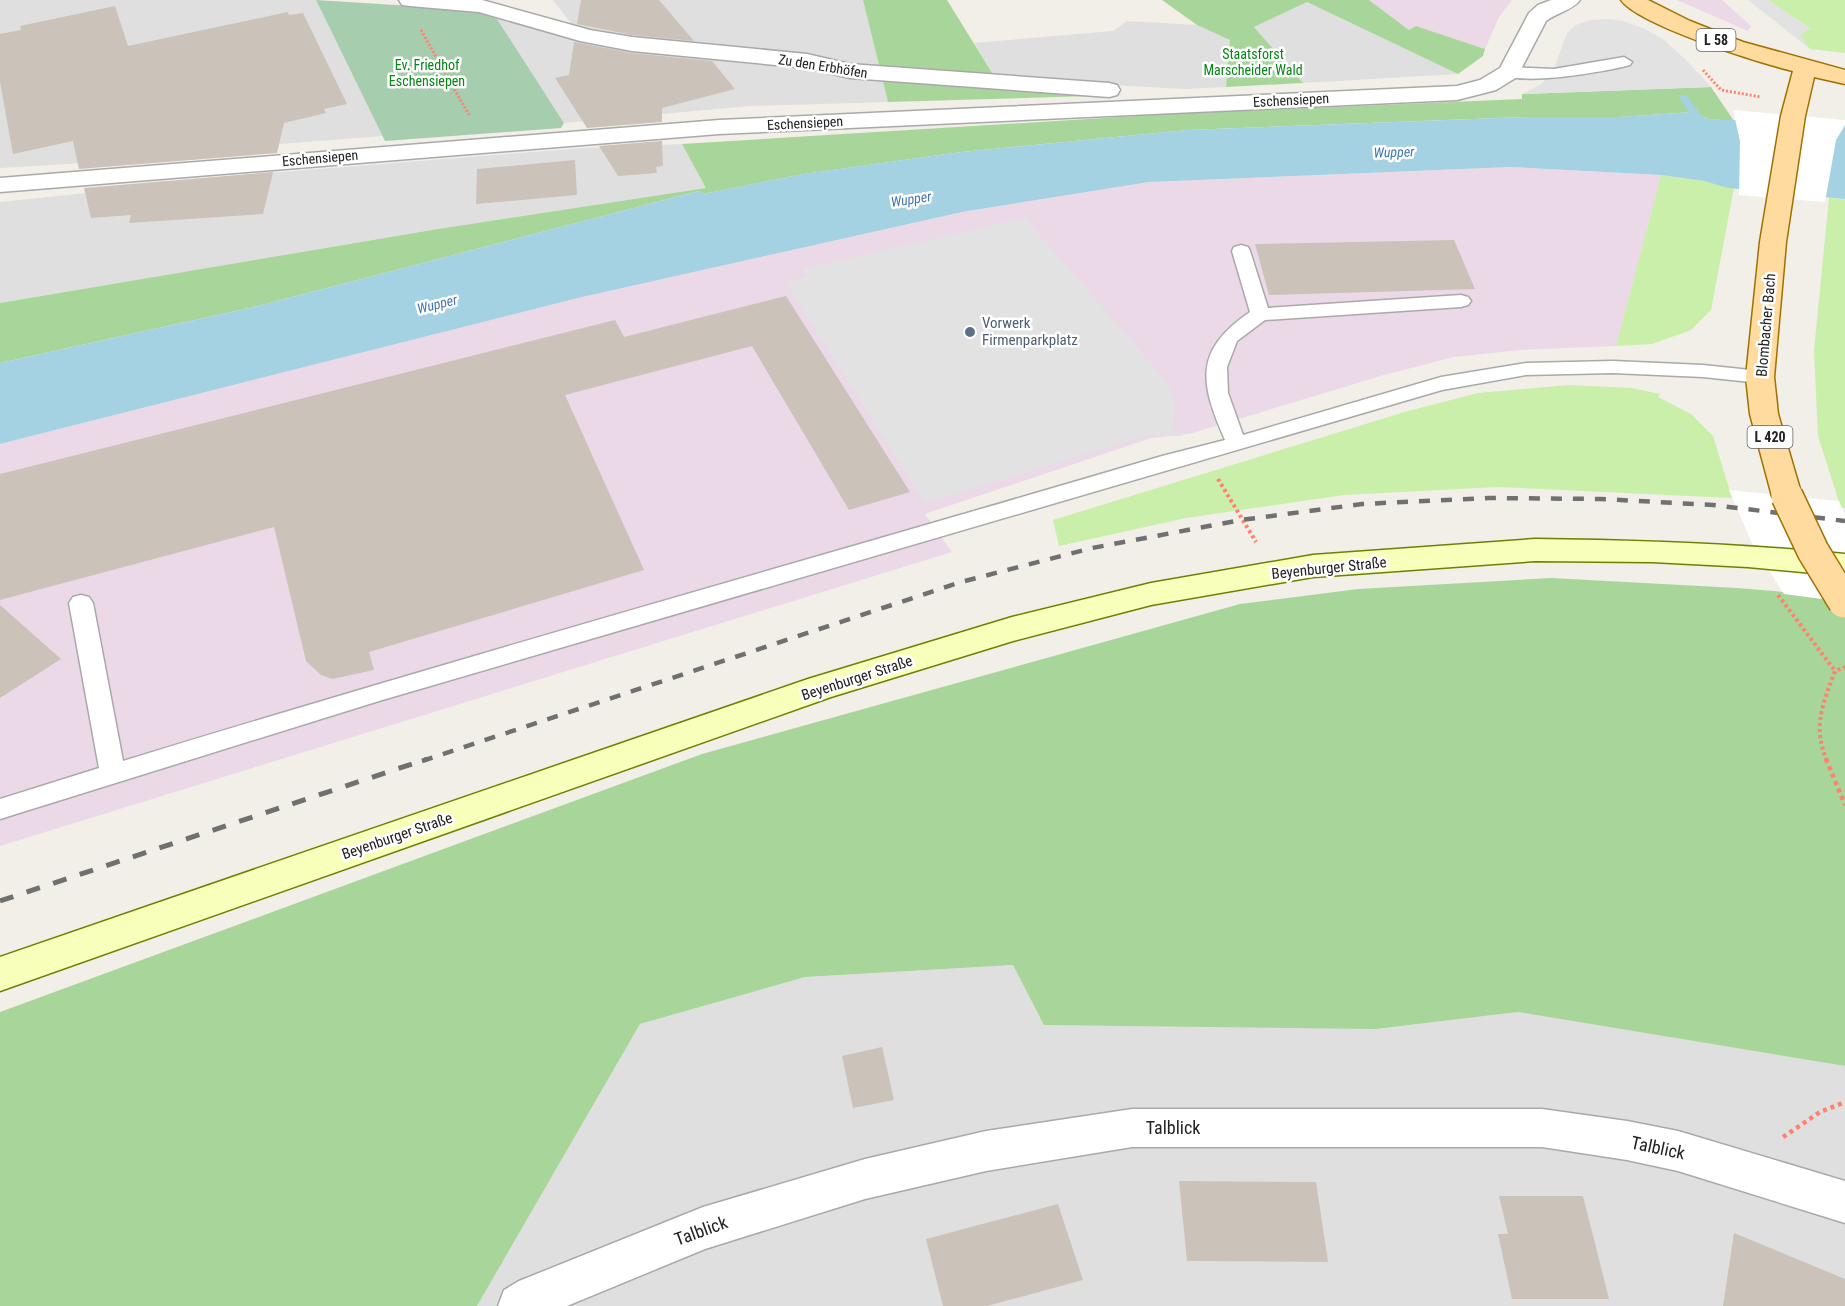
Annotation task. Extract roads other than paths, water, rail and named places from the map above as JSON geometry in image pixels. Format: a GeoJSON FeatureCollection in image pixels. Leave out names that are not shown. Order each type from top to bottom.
{"type":"FeatureCollection","features":[{"type":"Feature","properties":{"kind":"main road","name":"L 58"},"geometry":{"type":"LineString","coordinates":[[1632,0],[1724,44],[1805,69],[1845,77]]}},
{"type":"Feature","properties":{"kind":"main road","name":"Blombacher Bach"},"geometry":{"type":"LineString","coordinates":[[1805,69],[1793,116],[1780,198],[1766,304],[1760,377],[1764,414],[1787,496],[1813,551],[1844,602]]}},
{"type":"Feature","properties":{"kind":"main road","name":"Beyenburger Straße"},"geometry":{"type":"LineString","coordinates":[[0,974],[820,688],[1012,629],[1151,594],[1313,566],[1524,551],[1652,551],[1748,556],[1845,565]]}},
{"type":"Feature","properties":{"kind":"street","name":"Zu den Erbhöfen"},"geometry":{"type":"LineString","coordinates":[[410,0],[480,6],[588,36],[632,44],[807,61],[850,72],[1158,93],[1203,104]]}},
{"type":"Feature","properties":{"kind":"street"},"geometry":{"type":"LineString","coordinates":[[1509,72],[1537,18],[1546,10],[1569,0]]}},
{"type":"Feature","properties":{"kind":"street","name":"Eschensiepen"},"geometry":{"type":"LineString","coordinates":[[0,185],[719,127],[1457,93],[1488,84],[1509,72]]}},
{"type":"Feature","properties":{"kind":"street","name":"Talblick"},"geometry":{"type":"LineString","coordinates":[[520,1306],[535,1297],[703,1228],[865,1179],[986,1151],[1132,1128],[1542,1128],[1605,1136],[1666,1149],[1737,1168],[1845,1202]]}},
{"type":"Feature","properties":{"kind":"lane"},"geometry":{"type":"LineString","coordinates":[[1509,72],[1554,74],[1624,62]]}},
{"type":"Feature","properties":{"kind":"lane"},"geometry":{"type":"LineString","coordinates":[[1240,251],[1260,314]]}},
{"type":"Feature","properties":{"kind":"lane"},"geometry":{"type":"LineString","coordinates":[[1237,444],[1218,401],[1215,372],[1227,340],[1260,314],[1461,301]]}},
{"type":"Feature","properties":{"kind":"lane"},"geometry":{"type":"LineString","coordinates":[[0,809],[368,696],[698,602],[1441,384],[1526,369],[1613,367],[1703,371],[1760,377]]}},
{"type":"Feature","properties":{"kind":"lane"},"geometry":{"type":"LineString","coordinates":[[81,603],[113,774]]}},
{"type":"Feature","properties":{"kind":"water","name":"Wupper"},"geometry":{"type":"Polygon","coordinates":[[[1693,112],[1708,119],[1845,124],[1845,199],[1728,188],[1704,181],[1661,175],[1511,167],[1149,182],[962,212],[578,298],[0,444],[0,363],[258,306],[699,191],[703,194],[803,174],[961,152],[1187,130],[1524,117],[1619,117],[1693,112]]]}},
{"type":"Feature","properties":{"kind":"waterway"},"geometry":{"type":"LineString","coordinates":[[1684,97],[1702,125]]}},
{"type":"Feature","properties":{"kind":"railway"},"geometry":{"type":"LineString","coordinates":[[422,761],[961,582],[1092,548],[1241,520],[1362,504],[1489,498],[1601,499],[1713,505],[1845,521]]}},
{"type":"Feature","properties":{"kind":"railway"},"geometry":{"type":"LineString","coordinates":[[0,901],[427,759]]}},
{"type":"Feature","properties":{"kind":"place","name":"Vorwerk Firmenparkplatz"},"geometry":{"type":"Point","coordinates":[970,332]}},
{"type":"Feature","properties":{"kind":"park label","name":"Staatsforst Marscheider Wald"},"geometry":{"type":"Point","coordinates":[1253,62]}},
{"type":"Feature","properties":{"kind":"park label","name":"Ev. Friedhof Eschensiepen"},"geometry":{"type":"Point","coordinates":[427,74]}}]}
